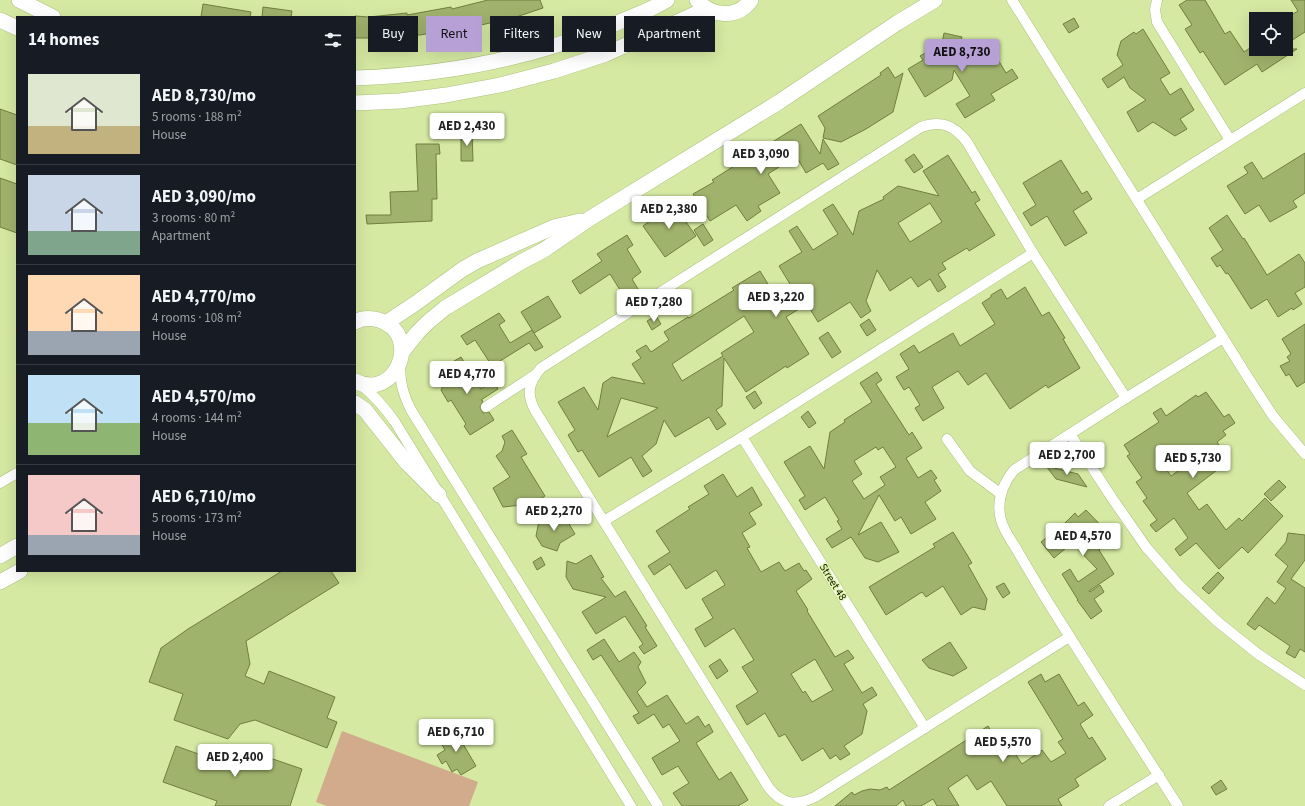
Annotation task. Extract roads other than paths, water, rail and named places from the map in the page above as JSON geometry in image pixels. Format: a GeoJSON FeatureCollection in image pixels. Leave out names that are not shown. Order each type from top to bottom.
{"type":"FeatureCollection","features":[{"type":"Feature","properties":{"kind":"street"},"geometry":{"type":"LineString","coordinates":[[19,0],[51,16]]}},
{"type":"Feature","properties":{"kind":"street"},"geometry":{"type":"LineString","coordinates":[[356,78],[387,77],[447,71],[507,59],[597,31],[644,12],[667,0]]}},
{"type":"Feature","properties":{"kind":"street"},"geometry":{"type":"LineString","coordinates":[[356,103],[400,101],[446,95],[500,85],[554,72],[606,54],[702,4],[717,13],[728,14],[739,10],[751,0]]}},
{"type":"Feature","properties":{"kind":"street"},"geometry":{"type":"LineString","coordinates":[[357,382],[372,385],[383,382],[393,375],[401,358],[417,333],[445,308],[521,262],[544,250],[589,219],[779,102],[934,0]]}},
{"type":"Feature","properties":{"kind":"street"},"geometry":{"type":"LineString","coordinates":[[1012,0],[1273,416],[1305,454]]}},
{"type":"Feature","properties":{"kind":"street"},"geometry":{"type":"LineString","coordinates":[[1157,0],[1157,22],[1230,140]]}},
{"type":"Feature","properties":{"kind":"street"},"geometry":{"type":"LineString","coordinates":[[0,20],[16,28]]}},
{"type":"Feature","properties":{"kind":"street"},"geometry":{"type":"LineString","coordinates":[[1137,199],[1305,93]]}},
{"type":"Feature","properties":{"kind":"street"},"geometry":{"type":"LineString","coordinates":[[486,407],[534,375],[554,359],[921,127],[929,124],[940,124],[951,127],[960,133],[1033,253],[1126,398]]}},
{"type":"Feature","properties":{"kind":"street"},"geometry":{"type":"LineString","coordinates":[[386,323],[416,304],[463,269],[477,261],[554,227],[589,219]]}},
{"type":"Feature","properties":{"kind":"street"},"geometry":{"type":"LineString","coordinates":[[604,521],[1033,253]]}},
{"type":"Feature","properties":{"kind":"street"},"geometry":{"type":"LineString","coordinates":[[356,322],[373,318],[386,323],[395,330],[401,341],[400,380],[404,396],[411,410],[658,806]]}},
{"type":"Feature","properties":{"kind":"street"},"geometry":{"type":"LineString","coordinates":[[1178,806],[1070,637],[1007,534],[1001,521],[999,507],[1001,494],[1006,481],[1014,470],[1223,338]]}},
{"type":"Feature","properties":{"kind":"street"},"geometry":{"type":"LineString","coordinates":[[534,375],[530,384],[529,394],[531,404],[769,788],[776,797],[786,803],[797,805],[807,802],[1070,637]]}},
{"type":"Feature","properties":{"kind":"street"},"geometry":{"type":"LineString","coordinates":[[357,382],[374,396],[385,408],[631,806]]}},
{"type":"Feature","properties":{"kind":"street"},"geometry":{"type":"LineString","coordinates":[[356,404],[365,410],[407,463],[440,495]]}},
{"type":"Feature","properties":{"kind":"street"},"geometry":{"type":"LineString","coordinates":[[1070,434],[1146,547],[1180,586],[1218,622],[1252,650],[1305,686]]}},
{"type":"Feature","properties":{"kind":"street","name":"Street 48"},"geometry":{"type":"LineString","coordinates":[[742,436],[925,728]]}},
{"type":"Feature","properties":{"kind":"street"},"geometry":{"type":"LineString","coordinates":[[947,439],[966,468],[1001,494]]}},
{"type":"Feature","properties":{"kind":"street"},"geometry":{"type":"LineString","coordinates":[[0,483],[16,474]]}},
{"type":"Feature","properties":{"kind":"street"},"geometry":{"type":"LineString","coordinates":[[0,556],[16,547]]}},
{"type":"Feature","properties":{"kind":"street"},"geometry":{"type":"LineString","coordinates":[[0,582],[18,572]]}},
{"type":"Feature","properties":{"kind":"street"},"geometry":{"type":"LineString","coordinates":[[1109,806],[1159,775]]}}]}
